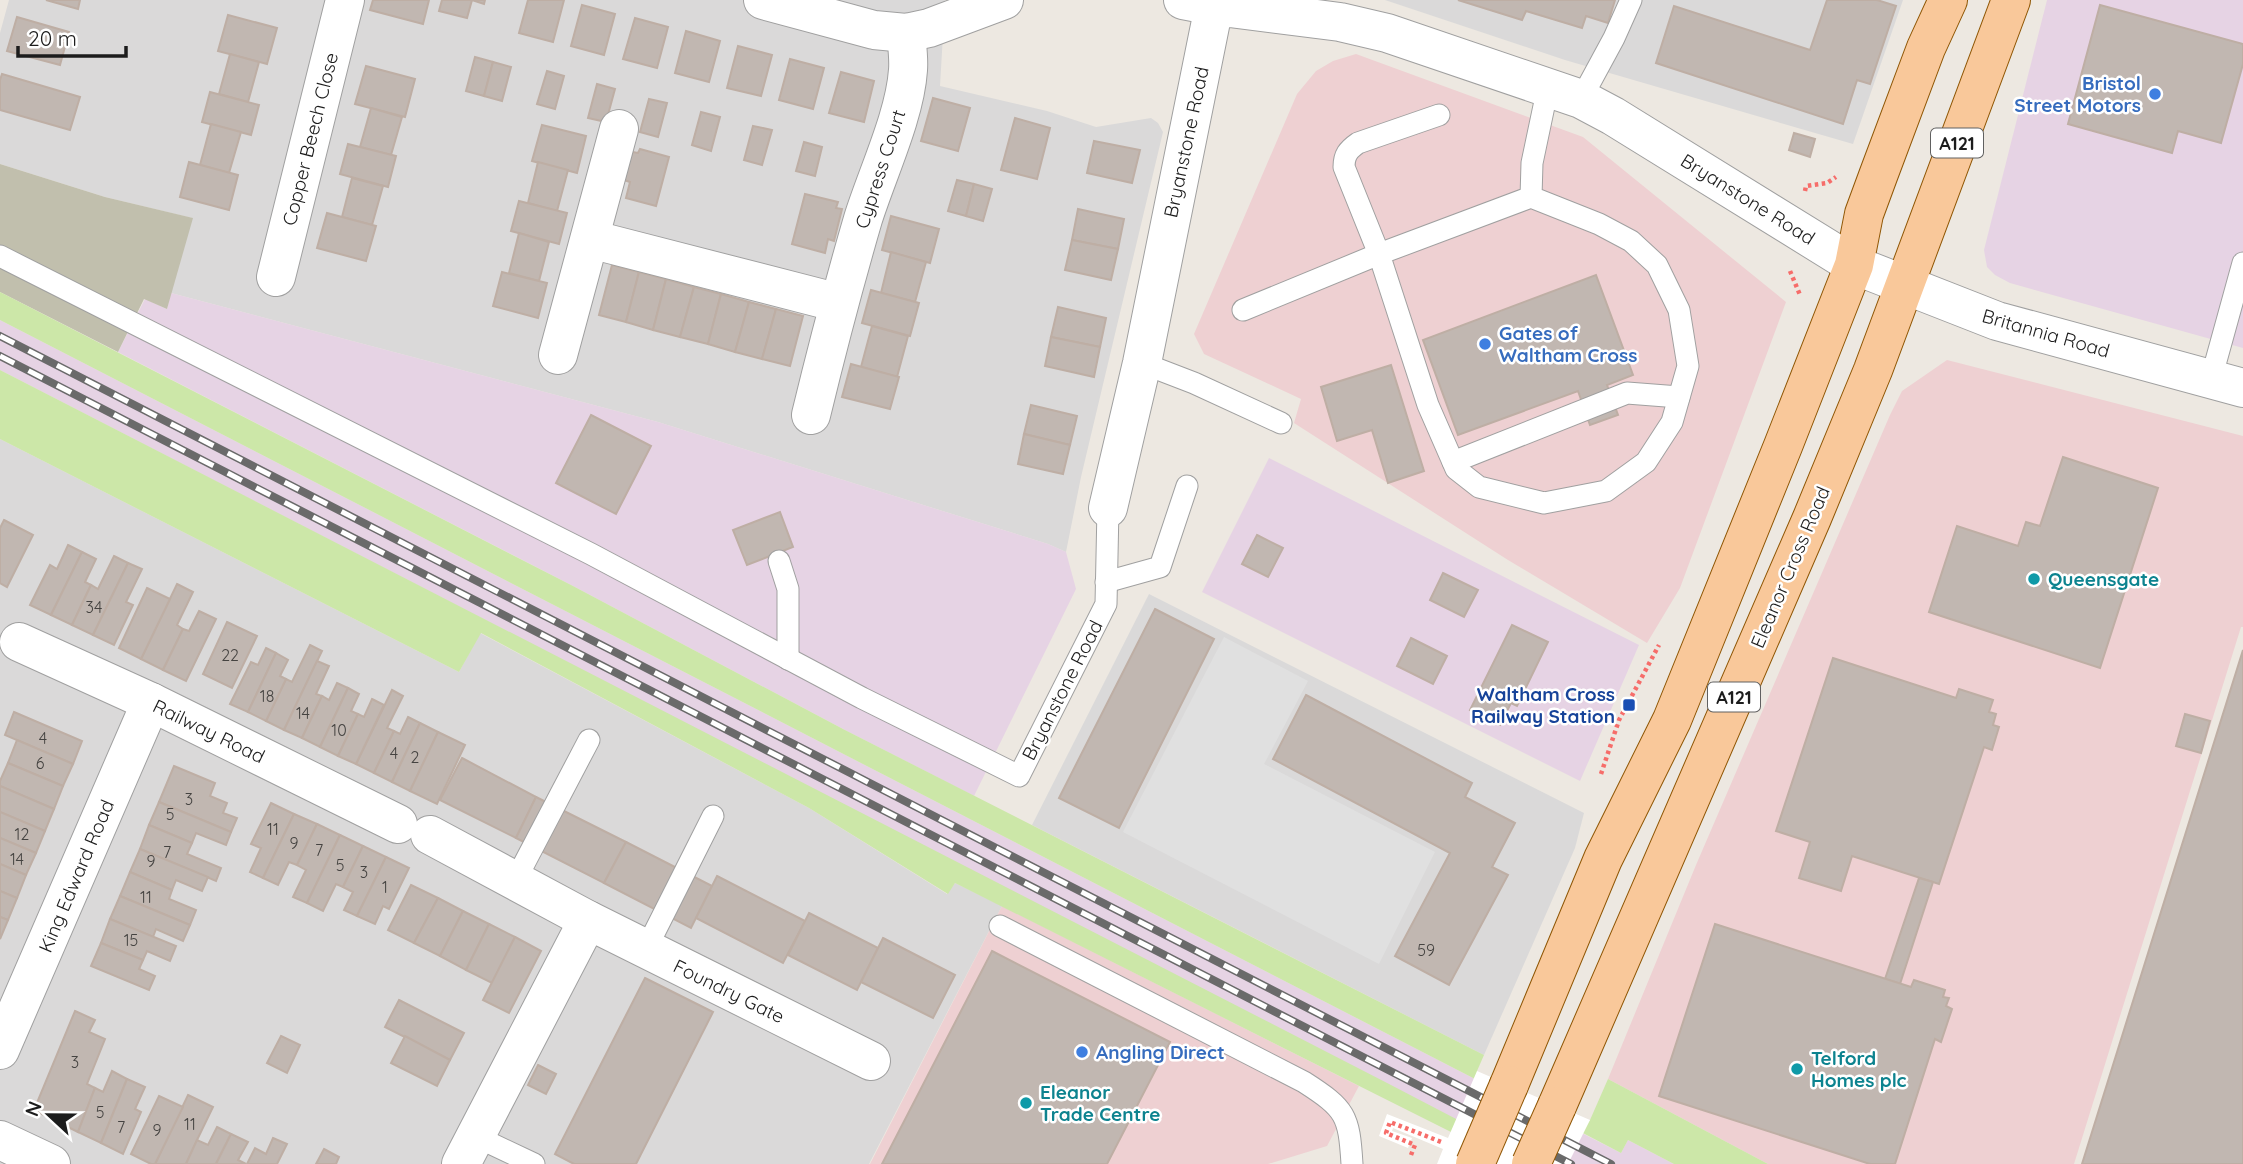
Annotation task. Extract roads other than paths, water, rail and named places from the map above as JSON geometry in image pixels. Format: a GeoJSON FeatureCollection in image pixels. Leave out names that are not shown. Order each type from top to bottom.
{"type":"FeatureCollection","features":[{"type":"Feature","properties":{"kind":"main road","name":"A121"},"geometry":{"type":"LineString","coordinates":[[1461,1154],[1509,1085],[1603,859],[1672,720],[1810,380],[1854,265],[1864,214],[1926,48],[1948,0]]}},
{"type":"Feature","properties":{"kind":"main road","name":"Eleanor Cross Road"},"geometry":{"type":"LineString","coordinates":[[1531,1164],[1812,518],[1873,370],[2011,0]]}},
{"type":"Feature","properties":{"kind":"street","name":"Copper Beech Close"},"geometry":{"type":"LineString","coordinates":[[276,277],[345,0]]}},
{"type":"Feature","properties":{"kind":"street"},"geometry":{"type":"LineString","coordinates":[[763,0],[874,30],[906,33],[1004,0]]}},
{"type":"Feature","properties":{"kind":"street","name":"Bryanstone Road"},"geometry":{"type":"LineString","coordinates":[[1108,508],[1142,363],[1199,3],[1337,11],[1387,33],[1565,93],[1613,116],[1854,265]]}},
{"type":"Feature","properties":{"kind":"street","name":"Cypress Court"},"geometry":{"type":"LineString","coordinates":[[811,415],[870,195],[904,93],[908,72],[906,33]]}},
{"type":"Feature","properties":{"kind":"street"},"geometry":{"type":"LineString","coordinates":[[558,355],[619,129]]}},
{"type":"Feature","properties":{"kind":"street"},"geometry":{"type":"LineString","coordinates":[[590,239],[839,303]]}},
{"type":"Feature","properties":{"kind":"street","name":"Britannia Road"},"geometry":{"type":"LineString","coordinates":[[1854,265],[1997,321],[2227,383]]}},
{"type":"Feature","properties":{"kind":"street","name":"Railway Road"},"geometry":{"type":"LineString","coordinates":[[19,642],[151,702],[414,829]]}},
{"type":"Feature","properties":{"kind":"street","name":"King Edward Road"},"geometry":{"type":"LineString","coordinates":[[0,1051],[151,702]]}},
{"type":"Feature","properties":{"kind":"street","name":"Foundry Gate"},"geometry":{"type":"LineString","coordinates":[[414,829],[588,920],[871,1061]]}},
{"type":"Feature","properties":{"kind":"street"},"geometry":{"type":"LineString","coordinates":[[468,1150],[588,920]]}},
{"type":"Feature","properties":{"kind":"street"},"geometry":{"type":"LineString","coordinates":[[0,1140],[51,1164]]}},
{"type":"Feature","properties":{"kind":"lane"},"geometry":{"type":"LineString","coordinates":[[1531,197],[1532,163],[1565,93],[1614,38],[1631,0]]}},
{"type":"Feature","properties":{"kind":"lane"},"geometry":{"type":"LineString","coordinates":[[1243,310],[1379,254],[1531,197],[1599,224],[1631,241],[1657,265],[1679,310],[1688,366],[1672,422],[1646,462],[1606,491],[1544,503],[1479,487],[1456,469],[1428,405],[1379,254],[1344,167],[1344,157],[1349,149],[1358,143],[1439,115]]}},
{"type":"Feature","properties":{"kind":"lane"},"geometry":{"type":"LineString","coordinates":[[0,256],[591,554],[788,659],[788,589],[779,561]]}},
{"type":"Feature","properties":{"kind":"lane"},"geometry":{"type":"LineString","coordinates":[[2227,383],[2243,263]]}},
{"type":"Feature","properties":{"kind":"lane"},"geometry":{"type":"LineString","coordinates":[[1142,363],[1194,383],[1282,423]]}},
{"type":"Feature","properties":{"kind":"lane"},"geometry":{"type":"LineString","coordinates":[[1453,462],[1627,393],[1679,397]]}},
{"type":"Feature","properties":{"kind":"lane"},"geometry":{"type":"LineString","coordinates":[[1107,582],[1160,568],[1187,486]]}},
{"type":"Feature","properties":{"kind":"lane","name":"Bryanstone Road"},"geometry":{"type":"LineString","coordinates":[[788,659],[1019,776],[1106,604],[1108,508]]}},
{"type":"Feature","properties":{"kind":"lane"},"geometry":{"type":"LineString","coordinates":[[515,881],[589,740]]}},
{"type":"Feature","properties":{"kind":"lane"},"geometry":{"type":"LineString","coordinates":[[646,949],[713,816]]}},
{"type":"Feature","properties":{"kind":"lane"},"geometry":{"type":"LineString","coordinates":[[1000,926],[1329,1098],[1344,1115],[1349,1132],[1352,1164]]}},
{"type":"Feature","properties":{"kind":"lane"},"geometry":{"type":"LineString","coordinates":[[468,1150],[534,1164]]}},
{"type":"Feature","properties":{"kind":"railway"},"geometry":{"type":"LineString","coordinates":[[0,336],[1611,1164]]}},
{"type":"Feature","properties":{"kind":"railway"},"geometry":{"type":"LineString","coordinates":[[0,356],[1571,1164]]}},
{"type":"Feature","properties":{"kind":"place","name":"Bristol Street Motors"},"geometry":{"type":"Point","coordinates":[2155,94]}},
{"type":"Feature","properties":{"kind":"place","name":"Gates of Waltham Cross"},"geometry":{"type":"Point","coordinates":[1485,344]}},
{"type":"Feature","properties":{"kind":"place","name":"Queensgate"},"geometry":{"type":"Point","coordinates":[2034,579]}},
{"type":"Feature","properties":{"kind":"place","name":"Waltham Cross Railway Station"},"geometry":{"type":"Point","coordinates":[1629,705]}},
{"type":"Feature","properties":{"kind":"place","name":"Angling Direct"},"geometry":{"type":"Point","coordinates":[1082,1052]}},
{"type":"Feature","properties":{"kind":"place","name":"Telford Homes plc"},"geometry":{"type":"Point","coordinates":[1797,1069]}},
{"type":"Feature","properties":{"kind":"place","name":"Eleanor Trade Centre"},"geometry":{"type":"Point","coordinates":[1026,1103]}}]}
